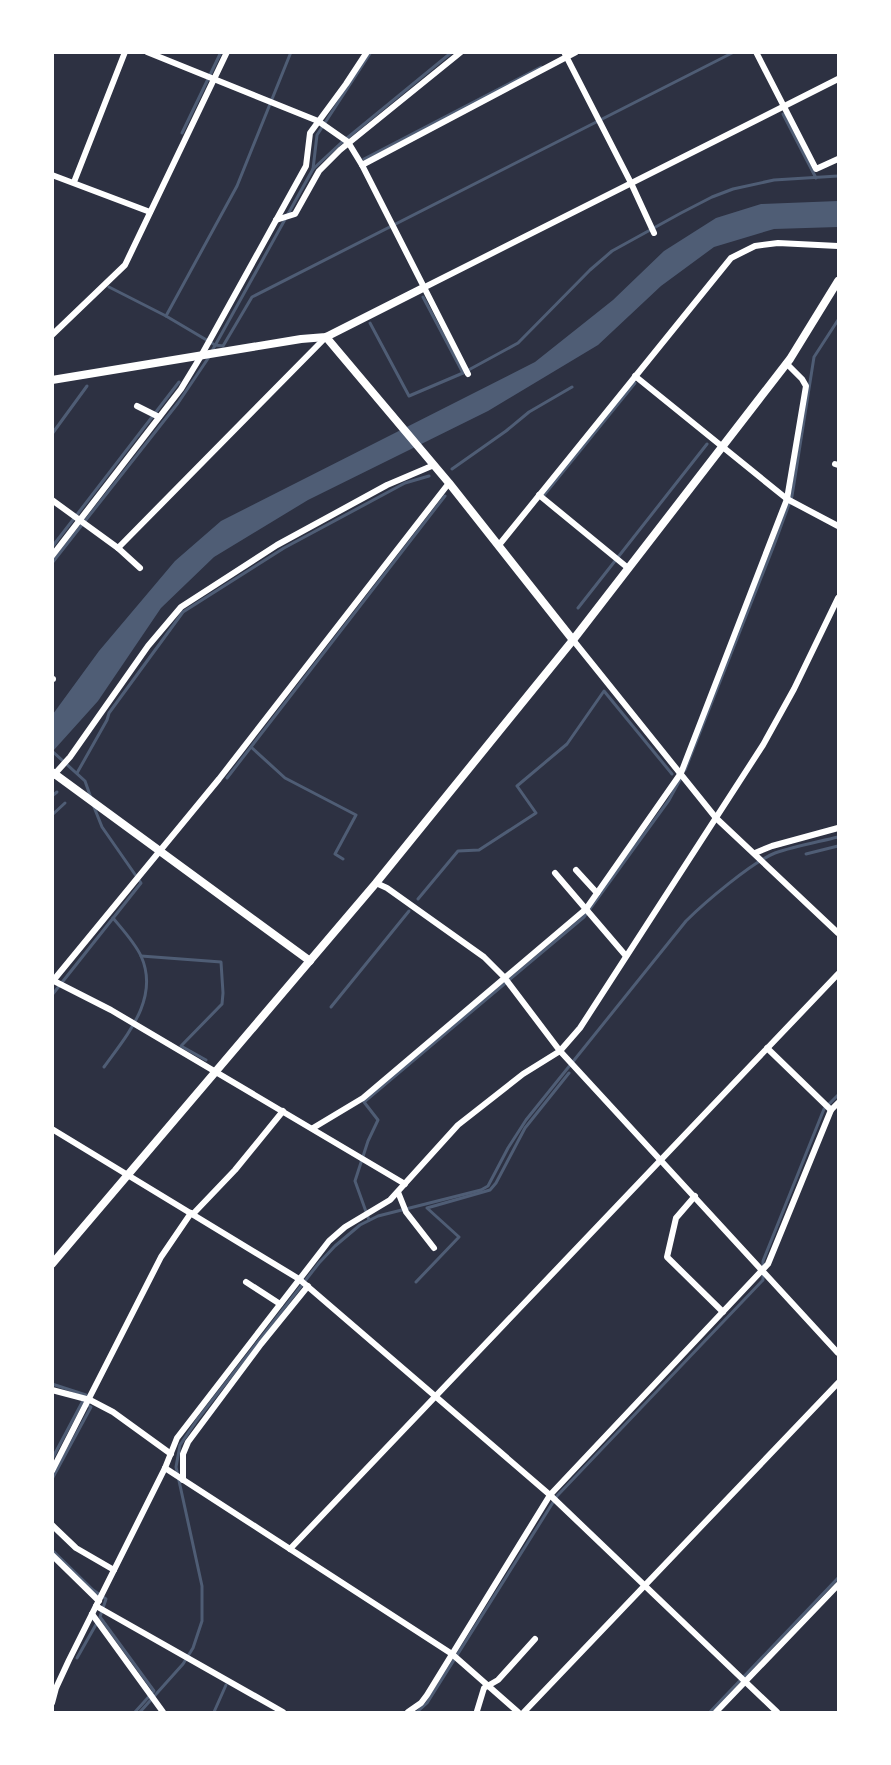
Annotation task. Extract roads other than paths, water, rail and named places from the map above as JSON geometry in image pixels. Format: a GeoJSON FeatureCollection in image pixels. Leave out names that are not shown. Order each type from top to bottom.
{"type":"FeatureCollection","features":[{"type":"Feature","properties":{"kind":"street"},"geometry":{"type":"LineString","coordinates":[[74,182],[125,52]]}},
{"type":"Feature","properties":{"kind":"street"},"geometry":{"type":"LineString","coordinates":[[147,52],[318,121],[345,140],[362,165],[468,374]]}},
{"type":"Feature","properties":{"kind":"street"},"geometry":{"type":"LineString","coordinates":[[52,334],[125,265],[227,52]]}},
{"type":"Feature","properties":{"kind":"street"},"geometry":{"type":"LineString","coordinates":[[52,556],[82,522],[181,389],[306,166],[310,133],[367,52]]}},
{"type":"Feature","properties":{"kind":"street"},"geometry":{"type":"LineString","coordinates":[[276,220],[295,214],[319,171],[345,140],[461,52]]}},
{"type":"Feature","properties":{"kind":"street"},"geometry":{"type":"LineString","coordinates":[[362,165],[565,55],[576,52]]}},
{"type":"Feature","properties":{"kind":"street"},"geometry":{"type":"LineString","coordinates":[[756,52],[816,170],[838,159]]}},
{"type":"Feature","properties":{"kind":"street"},"geometry":{"type":"LineString","coordinates":[[565,55],[654,233]]}},
{"type":"Feature","properties":{"kind":"street"},"geometry":{"type":"LineString","coordinates":[[118,548],[326,337],[838,79]]}},
{"type":"Feature","properties":{"kind":"street"},"geometry":{"type":"LineString","coordinates":[[52,175],[150,212]]}},
{"type":"Feature","properties":{"kind":"street"},"geometry":{"type":"LineString","coordinates":[[499,545],[731,258],[755,246],[778,243],[838,246]]}},
{"type":"Feature","properties":{"kind":"street"},"geometry":{"type":"LineString","coordinates":[[52,1264],[376,883],[573,640],[786,363],[815,322],[838,281]]}},
{"type":"Feature","properties":{"kind":"street"},"geometry":{"type":"LineString","coordinates":[[52,380],[326,337]]}},
{"type":"Feature","properties":{"kind":"street"},"geometry":{"type":"LineString","coordinates":[[326,337],[449,483],[716,818],[838,933]]}},
{"type":"Feature","properties":{"kind":"street"},"geometry":{"type":"LineString","coordinates":[[313,1128],[363,1098],[586,909],[681,773],[787,499],[806,386],[786,363]]}},
{"type":"Feature","properties":{"kind":"street"},"geometry":{"type":"LineString","coordinates":[[635,376],[787,499],[838,526]]}},
{"type":"Feature","properties":{"kind":"street"},"geometry":{"type":"LineString","coordinates":[[137,406],[159,417]]}},
{"type":"Feature","properties":{"kind":"street"},"geometry":{"type":"LineString","coordinates":[[310,961],[54,774],[70,757],[148,646],[181,607],[277,545],[431,462]]}},
{"type":"Feature","properties":{"kind":"street"},"geometry":{"type":"LineString","coordinates":[[405,1184],[111,1010],[53,980],[219,779],[449,483]]}},
{"type":"Feature","properties":{"kind":"street"},"geometry":{"type":"LineString","coordinates":[[539,495],[628,568]]}},
{"type":"Feature","properties":{"kind":"street"},"geometry":{"type":"LineString","coordinates":[[52,500],[118,548],[140,568]]}},
{"type":"Feature","properties":{"kind":"street"},"geometry":{"type":"LineString","coordinates":[[52,1703],[56,1688],[165,1468],[177,1438],[329,1241],[345,1227],[390,1200],[458,1125],[523,1074],[560,1051],[580,1028],[763,745],[794,689],[838,598]]}},
{"type":"Feature","properties":{"kind":"street"},"geometry":{"type":"LineString","coordinates":[[755,853],[838,828]]}},
{"type":"Feature","properties":{"kind":"street"},"geometry":{"type":"LineString","coordinates":[[576,870],[597,894]]}},
{"type":"Feature","properties":{"kind":"street"},"geometry":{"type":"LineString","coordinates":[[555,873],[626,956]]}},
{"type":"Feature","properties":{"kind":"street"},"geometry":{"type":"LineString","coordinates":[[376,883],[387,888],[484,957],[510,985],[560,1051],[838,1353]]}},
{"type":"Feature","properties":{"kind":"street"},"geometry":{"type":"LineString","coordinates":[[290,1548],[838,974]]}},
{"type":"Feature","properties":{"kind":"street"},"geometry":{"type":"LineString","coordinates":[[767,1048],[831,1110]]}},
{"type":"Feature","properties":{"kind":"street"},"geometry":{"type":"LineString","coordinates":[[408,1713],[421,1703],[550,1495],[768,1264],[831,1110],[838,1103]]}},
{"type":"Feature","properties":{"kind":"street"},"geometry":{"type":"LineString","coordinates":[[52,1471],[161,1257],[192,1213],[235,1170],[283,1111]]}},
{"type":"Feature","properties":{"kind":"street"},"geometry":{"type":"LineString","coordinates":[[52,1129],[308,1286],[550,1495],[777,1713]]}},
{"type":"Feature","properties":{"kind":"street"},"geometry":{"type":"LineString","coordinates":[[398,1192],[406,1212],[434,1248]]}},
{"type":"Feature","properties":{"kind":"street"},"geometry":{"type":"LineString","coordinates":[[695,1196],[676,1218],[667,1257],[723,1312]]}},
{"type":"Feature","properties":{"kind":"street"},"geometry":{"type":"LineString","coordinates":[[246,1282],[280,1304]]}},
{"type":"Feature","properties":{"kind":"street"},"geometry":{"type":"LineString","coordinates":[[183,1480],[183,1454],[188,1442],[261,1344],[308,1286]]}},
{"type":"Feature","properties":{"kind":"street"},"geometry":{"type":"LineString","coordinates":[[524,1713],[838,1383]]}},
{"type":"Feature","properties":{"kind":"street"},"geometry":{"type":"LineString","coordinates":[[52,1390],[90,1400],[113,1412],[171,1454]]}},
{"type":"Feature","properties":{"kind":"street"},"geometry":{"type":"LineString","coordinates":[[165,1468],[452,1654],[518,1713]]}},
{"type":"Feature","properties":{"kind":"street"},"geometry":{"type":"LineString","coordinates":[[52,1525],[76,1548],[114,1570]]}},
{"type":"Feature","properties":{"kind":"street"},"geometry":{"type":"LineString","coordinates":[[52,1555],[97,1604],[283,1713]]}},
{"type":"Feature","properties":{"kind":"street"},"geometry":{"type":"LineString","coordinates":[[716,1713],[838,1585]]}},
{"type":"Feature","properties":{"kind":"street"},"geometry":{"type":"LineString","coordinates":[[92,1614],[163,1713]]}},
{"type":"Feature","properties":{"kind":"street"},"geometry":{"type":"LineString","coordinates":[[477,1711],[484,1688],[489,1687],[535,1639]]}},
{"type":"Feature","properties":{"kind":"water"},"geometry":{"type":"Polygon","coordinates":[[[838,201],[838,227],[774,229],[714,247],[661,286],[598,345],[488,411],[308,500],[214,557],[161,608],[98,701],[53,751],[53,714],[99,651],[175,561],[221,521],[535,362],[613,300],[664,251],[716,218],[761,204],[838,201]]]}},
{"type":"Feature","properties":{"kind":"waterway"},"geometry":{"type":"LineString","coordinates":[[182,133],[221,52]]}},
{"type":"Feature","properties":{"kind":"waterway"},"geometry":{"type":"LineString","coordinates":[[166,316],[237,186],[291,52]]}},
{"type":"Feature","properties":{"kind":"waterway"},"geometry":{"type":"LineString","coordinates":[[313,169],[317,135],[371,52]]}},
{"type":"Feature","properties":{"kind":"waterway"},"geometry":{"type":"LineString","coordinates":[[212,351],[313,169],[341,143],[452,52]]}},
{"type":"Feature","properties":{"kind":"waterway"},"geometry":{"type":"LineString","coordinates":[[109,287],[166,316],[215,345],[223,346],[252,297],[734,52]]}},
{"type":"Feature","properties":{"kind":"waterway"},"geometry":{"type":"LineString","coordinates":[[364,159],[541,67]]}},
{"type":"Feature","properties":{"kind":"waterway"},"geometry":{"type":"LineString","coordinates":[[783,114],[816,178]]}},
{"type":"Feature","properties":{"kind":"waterway"},"geometry":{"type":"LineString","coordinates":[[423,297],[463,373],[518,343],[590,270],[612,251],[681,213],[733,189],[774,180],[838,176]]}},
{"type":"Feature","properties":{"kind":"waterway"},"geometry":{"type":"LineString","coordinates":[[685,770],[792,496],[814,357],[838,320]]}},
{"type":"Feature","properties":{"kind":"waterway"},"geometry":{"type":"LineString","coordinates":[[370,323],[409,396],[463,373]]}},
{"type":"Feature","properties":{"kind":"waterway"},"geometry":{"type":"LineString","coordinates":[[52,563],[178,403],[209,357]]}},
{"type":"Feature","properties":{"kind":"waterway"},"geometry":{"type":"LineString","coordinates":[[52,547],[179,382]]}},
{"type":"Feature","properties":{"kind":"waterway"},"geometry":{"type":"LineString","coordinates":[[544,495],[635,383]]}},
{"type":"Feature","properties":{"kind":"waterway"},"geometry":{"type":"LineString","coordinates":[[52,434],[87,386]]}},
{"type":"Feature","properties":{"kind":"waterway"},"geometry":{"type":"LineString","coordinates":[[452,469],[529,412],[572,387]]}},
{"type":"Feature","properties":{"kind":"waterway"},"geometry":{"type":"LineString","coordinates":[[578,608],[707,444]]}},
{"type":"Feature","properties":{"kind":"waterway"},"geometry":{"type":"LineString","coordinates":[[77,773],[109,713],[183,612],[284,548],[405,483],[429,476]]}},
{"type":"Feature","properties":{"kind":"waterway"},"geometry":{"type":"LineString","coordinates":[[227,778],[445,496]]}},
{"type":"Feature","properties":{"kind":"waterway"},"geometry":{"type":"LineString","coordinates":[[418,899],[458,851],[479,850],[536,813],[517,786],[567,744],[604,691],[672,774]]}},
{"type":"Feature","properties":{"kind":"waterway"},"geometry":{"type":"LineString","coordinates":[[251,747],[285,778],[356,815],[335,854],[343,859]]}},
{"type":"Feature","properties":{"kind":"waterway"},"geometry":{"type":"LineString","coordinates":[[52,751],[85,781],[91,798]]}},
{"type":"Feature","properties":{"kind":"waterway"},"geometry":{"type":"LineString","coordinates":[[369,1220],[355,1181],[368,1141],[378,1120],[364,1102],[584,917],[669,800],[681,778]]}},
{"type":"Feature","properties":{"kind":"waterway"},"geometry":{"type":"LineString","coordinates":[[52,796],[57,792]]}},
{"type":"Feature","properties":{"kind":"waterway"},"geometry":{"type":"LineString","coordinates":[[52,815],[65,803]]}},
{"type":"Feature","properties":{"kind":"waterway"},"geometry":{"type":"LineString","coordinates":[[52,995],[141,883],[102,827],[94,807]]}},
{"type":"Feature","properties":{"kind":"waterway"},"geometry":{"type":"LineString","coordinates":[[140,1712],[183,1664],[193,1648],[202,1621],[202,1586],[176,1467],[180,1445],[319,1263],[360,1225],[378,1216],[481,1190],[488,1186],[526,1120],[686,921],[729,884],[765,858],[790,848],[838,837]]}},
{"type":"Feature","properties":{"kind":"waterway"},"geometry":{"type":"LineString","coordinates":[[806,854],[838,846]]}},
{"type":"Feature","properties":{"kind":"waterway"},"geometry":{"type":"LineString","coordinates":[[331,1007],[409,911]]}},
{"type":"Feature","properties":{"kind":"waterway"},"geometry":{"type":"LineString","coordinates":[[104,1067],[131,1029],[144,1001],[146,987],[146,972],[141,956],[113,918]]}},
{"type":"Feature","properties":{"kind":"waterway"},"geometry":{"type":"LineString","coordinates":[[141,956],[221,962],[222,1004],[181,1046],[206,1060]]}},
{"type":"Feature","properties":{"kind":"waterway"},"geometry":{"type":"LineString","coordinates":[[416,1282],[459,1237],[427,1208],[490,1190],[525,1128],[569,1073]]}},
{"type":"Feature","properties":{"kind":"waterway"},"geometry":{"type":"LineString","coordinates":[[763,1268],[763,1261],[824,1109],[838,1095]]}},
{"type":"Feature","properties":{"kind":"waterway"},"geometry":{"type":"LineString","coordinates":[[417,1712],[427,1703],[557,1496],[763,1280],[763,1274]]}},
{"type":"Feature","properties":{"kind":"waterway"},"geometry":{"type":"LineString","coordinates":[[52,1384],[86,1395],[52,1459]]}},
{"type":"Feature","properties":{"kind":"waterway"},"geometry":{"type":"LineString","coordinates":[[52,1479],[91,1407],[85,1404]]}},
{"type":"Feature","properties":{"kind":"waterway"},"geometry":{"type":"LineString","coordinates":[[52,1550],[93,1590],[106,1599],[100,1617],[154,1691],[135,1712]]}},
{"type":"Feature","properties":{"kind":"waterway"},"geometry":{"type":"LineString","coordinates":[[710,1712],[838,1578]]}},
{"type":"Feature","properties":{"kind":"waterway"},"geometry":{"type":"LineString","coordinates":[[77,1658],[98,1621]]}},
{"type":"Feature","properties":{"kind":"waterway"},"geometry":{"type":"LineString","coordinates":[[214,1712],[226,1685]]}}]}
